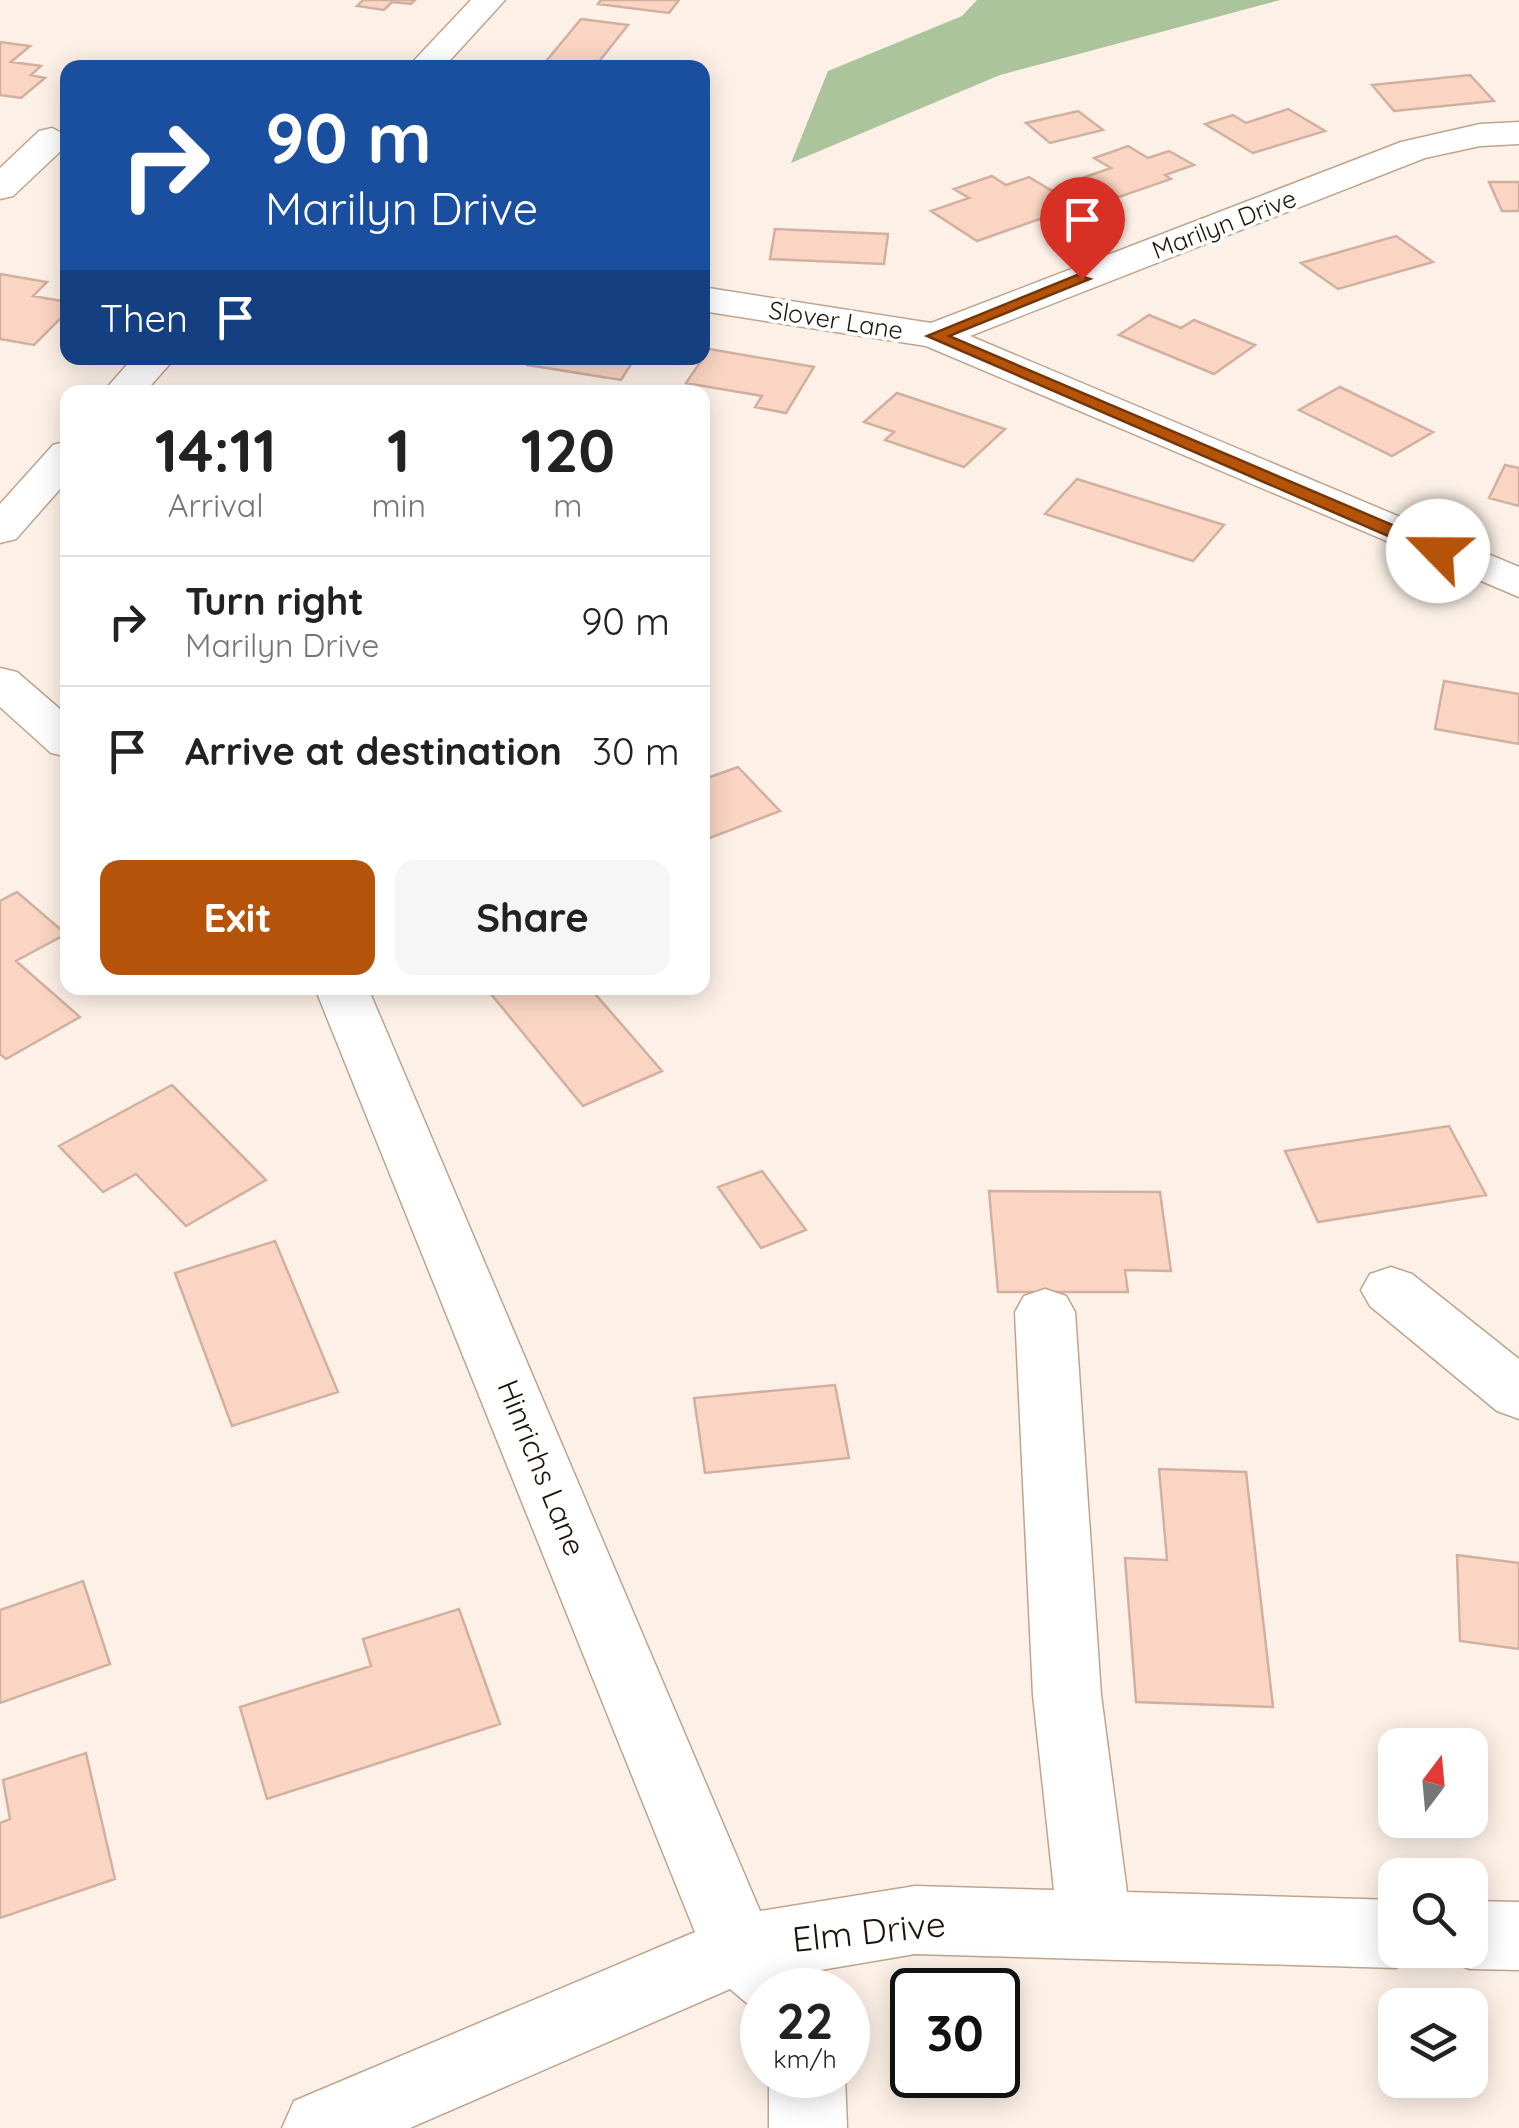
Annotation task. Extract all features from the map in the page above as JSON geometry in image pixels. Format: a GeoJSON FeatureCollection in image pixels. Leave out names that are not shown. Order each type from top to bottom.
{"type":"FeatureCollection","features":[{"type":"Feature","properties":{"kind":"street"},"geometry":{"type":"LineString","coordinates":[[432,60],[489,0]]}},
{"type":"Feature","properties":{"kind":"street"},"geometry":{"type":"LineString","coordinates":[[0,131],[60,140]]}},
{"type":"Feature","properties":{"kind":"street","name":"Marilyn Drive"},"geometry":{"type":"LineString","coordinates":[[935,336],[1414,150],[1480,135],[1519,133]]}},
{"type":"Feature","properties":{"kind":"street"},"geometry":{"type":"LineString","coordinates":[[0,188],[60,140]]}},
{"type":"Feature","properties":{"kind":"street","name":"Slover Lane"},"geometry":{"type":"LineString","coordinates":[[710,300],[935,336],[1519,584]]}},
{"type":"Feature","properties":{"kind":"street"},"geometry":{"type":"LineString","coordinates":[[130,385],[148,365]]}},
{"type":"Feature","properties":{"kind":"street"},"geometry":{"type":"LineString","coordinates":[[0,530],[60,463]]}},
{"type":"Feature","properties":{"kind":"street"},"geometry":{"type":"LineString","coordinates":[[0,682],[60,735]]}},
{"type":"Feature","properties":{"kind":"street","name":"Hinrichs Lane"},"geometry":{"type":"LineString","coordinates":[[344,995],[762,1968]]}},
{"type":"Feature","properties":{"kind":"street"},"geometry":{"type":"LineString","coordinates":[[1392,1290],[1519,1394]]}},
{"type":"Feature","properties":{"kind":"street"},"geometry":{"type":"LineString","coordinates":[[1046,1312],[1067,1694],[1094,1927]]}},
{"type":"Feature","properties":{"kind":"street","name":"Elm Drive"},"geometry":{"type":"LineString","coordinates":[[765,1968],[915,1920],[1378,1934]]}},
{"type":"Feature","properties":{"kind":"street"},"geometry":{"type":"LineString","coordinates":[[1488,1935],[1519,1936]]}},
{"type":"Feature","properties":{"kind":"street","name":"Elm Drive"},"geometry":{"type":"LineString","coordinates":[[321,2128],[740,1977]]}},
{"type":"Feature","properties":{"kind":"street"},"geometry":{"type":"LineString","coordinates":[[807,2098],[808,2128]]}},
{"type":"Feature","properties":{"kind":"green space"},"geometry":{"type":"Polygon","coordinates":[[[977,0],[1280,0],[1000,75],[791,163],[828,71],[962,16],[977,0]]]}},
{"type":"Feature","properties":{"kind":"building"},"geometry":{"type":"Polygon","coordinates":[[[363,0],[415,0],[411,4],[392,2],[384,10],[357,6],[363,0]]]}},
{"type":"Feature","properties":{"kind":"building"},"geometry":{"type":"Polygon","coordinates":[[[601,0],[679,0],[669,13],[598,4],[601,0]]]}},
{"type":"Feature","properties":{"kind":"building"},"geometry":{"type":"Polygon","coordinates":[[[581,19],[628,25],[600,60],[547,60],[581,19]]]}},
{"type":"Feature","properties":{"kind":"building"},"geometry":{"type":"Polygon","coordinates":[[[0,42],[30,46],[11,62],[41,66],[31,75],[45,78],[21,98],[0,95],[0,42]]]}},
{"type":"Feature","properties":{"kind":"building"},"geometry":{"type":"Polygon","coordinates":[[[1470,75],[1494,101],[1394,111],[1372,85],[1470,75]]]}},
{"type":"Feature","properties":{"kind":"building"},"geometry":{"type":"Polygon","coordinates":[[[1288,109],[1325,131],[1253,153],[1205,124],[1233,115],[1246,123],[1288,109]]]}},
{"type":"Feature","properties":{"kind":"building"},"geometry":{"type":"Polygon","coordinates":[[[1078,111],[1103,130],[1050,143],[1026,123],[1078,111]]]}},
{"type":"Feature","properties":{"kind":"building"},"geometry":{"type":"Polygon","coordinates":[[[1128,146],[1148,158],[1169,151],[1194,165],[1165,175],[1171,179],[1119,197],[1085,177],[1111,168],[1094,158],[1128,146]]]}},
{"type":"Feature","properties":{"kind":"building"},"geometry":{"type":"Polygon","coordinates":[[[992,176],[1006,185],[1029,177],[1077,206],[977,241],[931,211],[969,198],[954,189],[992,176]]]}},
{"type":"Feature","properties":{"kind":"building"},"geometry":{"type":"Polygon","coordinates":[[[1489,182],[1519,182],[1519,211],[1502,211],[1489,182]]]}},
{"type":"Feature","properties":{"kind":"building"},"geometry":{"type":"Polygon","coordinates":[[[775,229],[888,234],[884,264],[770,259],[775,229]]]}},
{"type":"Feature","properties":{"kind":"building"},"geometry":{"type":"Polygon","coordinates":[[[1396,236],[1433,262],[1338,289],[1301,263],[1396,236]]]}},
{"type":"Feature","properties":{"kind":"building"},"geometry":{"type":"Polygon","coordinates":[[[0,274],[47,282],[33,296],[60,301],[60,319],[34,345],[0,339],[0,274]]]}},
{"type":"Feature","properties":{"kind":"building"},"geometry":{"type":"Polygon","coordinates":[[[1149,315],[1181,328],[1194,320],[1255,345],[1214,374],[1119,335],[1149,315]]]}},
{"type":"Feature","properties":{"kind":"building"},"geometry":{"type":"Polygon","coordinates":[[[710,349],[814,367],[786,413],[755,407],[762,396],[686,383],[698,365],[710,365],[710,349]]]}},
{"type":"Feature","properties":{"kind":"building"},"geometry":{"type":"Polygon","coordinates":[[[528,365],[631,365],[621,380],[528,365]]]}},
{"type":"Feature","properties":{"kind":"building"},"geometry":{"type":"Polygon","coordinates":[[[1340,387],[1433,432],[1392,456],[1299,410],[1340,387]]]}},
{"type":"Feature","properties":{"kind":"building"},"geometry":{"type":"Polygon","coordinates":[[[897,393],[1005,429],[964,467],[885,440],[894,432],[864,422],[897,393]]]}},
{"type":"Feature","properties":{"kind":"building"},"geometry":{"type":"Polygon","coordinates":[[[1505,465],[1519,468],[1519,506],[1489,498],[1505,465]]]}},
{"type":"Feature","properties":{"kind":"building"},"geometry":{"type":"Polygon","coordinates":[[[1077,479],[1224,525],[1193,561],[1045,514],[1077,479]]]}},
{"type":"Feature","properties":{"kind":"building"},"geometry":{"type":"Polygon","coordinates":[[[1444,681],[1519,694],[1519,744],[1435,729],[1444,681]]]}},
{"type":"Feature","properties":{"kind":"building"},"geometry":{"type":"Polygon","coordinates":[[[738,767],[780,811],[710,838],[710,777],[738,767]]]}},
{"type":"Feature","properties":{"kind":"building"},"geometry":{"type":"Polygon","coordinates":[[[17,892],[60,929],[60,937],[16,961],[80,1017],[6,1059],[0,1054],[0,901],[17,892]]]}},
{"type":"Feature","properties":{"kind":"building"},"geometry":{"type":"Polygon","coordinates":[[[492,995],[596,995],[662,1071],[583,1106],[492,995]]]}},
{"type":"Feature","properties":{"kind":"building"},"geometry":{"type":"Polygon","coordinates":[[[172,1085],[266,1180],[186,1226],[136,1174],[103,1192],[59,1146],[172,1085]]]}},
{"type":"Feature","properties":{"kind":"building"},"geometry":{"type":"Polygon","coordinates":[[[1449,1126],[1486,1195],[1318,1222],[1285,1151],[1449,1126]]]}},
{"type":"Feature","properties":{"kind":"building"},"geometry":{"type":"Polygon","coordinates":[[[762,1171],[806,1230],[761,1248],[718,1187],[762,1171]]]}},
{"type":"Feature","properties":{"kind":"building"},"geometry":{"type":"Polygon","coordinates":[[[989,1191],[1160,1192],[1171,1271],[1125,1270],[1128,1292],[998,1292],[989,1191]]]}},
{"type":"Feature","properties":{"kind":"building"},"geometry":{"type":"Polygon","coordinates":[[[275,1241],[338,1392],[232,1426],[175,1273],[275,1241]]]}},
{"type":"Feature","properties":{"kind":"building"},"geometry":{"type":"Polygon","coordinates":[[[835,1385],[849,1458],[705,1473],[694,1398],[835,1385]]]}},
{"type":"Feature","properties":{"kind":"building"},"geometry":{"type":"Polygon","coordinates":[[[1159,1469],[1246,1472],[1273,1707],[1136,1702],[1125,1558],[1167,1560],[1159,1469]]]}},
{"type":"Feature","properties":{"kind":"building"},"geometry":{"type":"Polygon","coordinates":[[[1457,1555],[1519,1563],[1519,1649],[1460,1641],[1457,1555]]]}},
{"type":"Feature","properties":{"kind":"building"},"geometry":{"type":"Polygon","coordinates":[[[83,1581],[110,1664],[0,1703],[0,1610],[83,1581]]]}},
{"type":"Feature","properties":{"kind":"building"},"geometry":{"type":"Polygon","coordinates":[[[459,1609],[500,1724],[267,1799],[240,1707],[371,1666],[363,1639],[459,1609]]]}},
{"type":"Feature","properties":{"kind":"building"},"geometry":{"type":"Polygon","coordinates":[[[86,1753],[115,1879],[0,1918],[0,1823],[10,1819],[3,1780],[86,1753]]]}},
{"type":"Feature","properties":{"kind":"route"},"geometry":{"type":"LineString","coordinates":[[1082,279],[935,336],[1438,551]]}}]}
